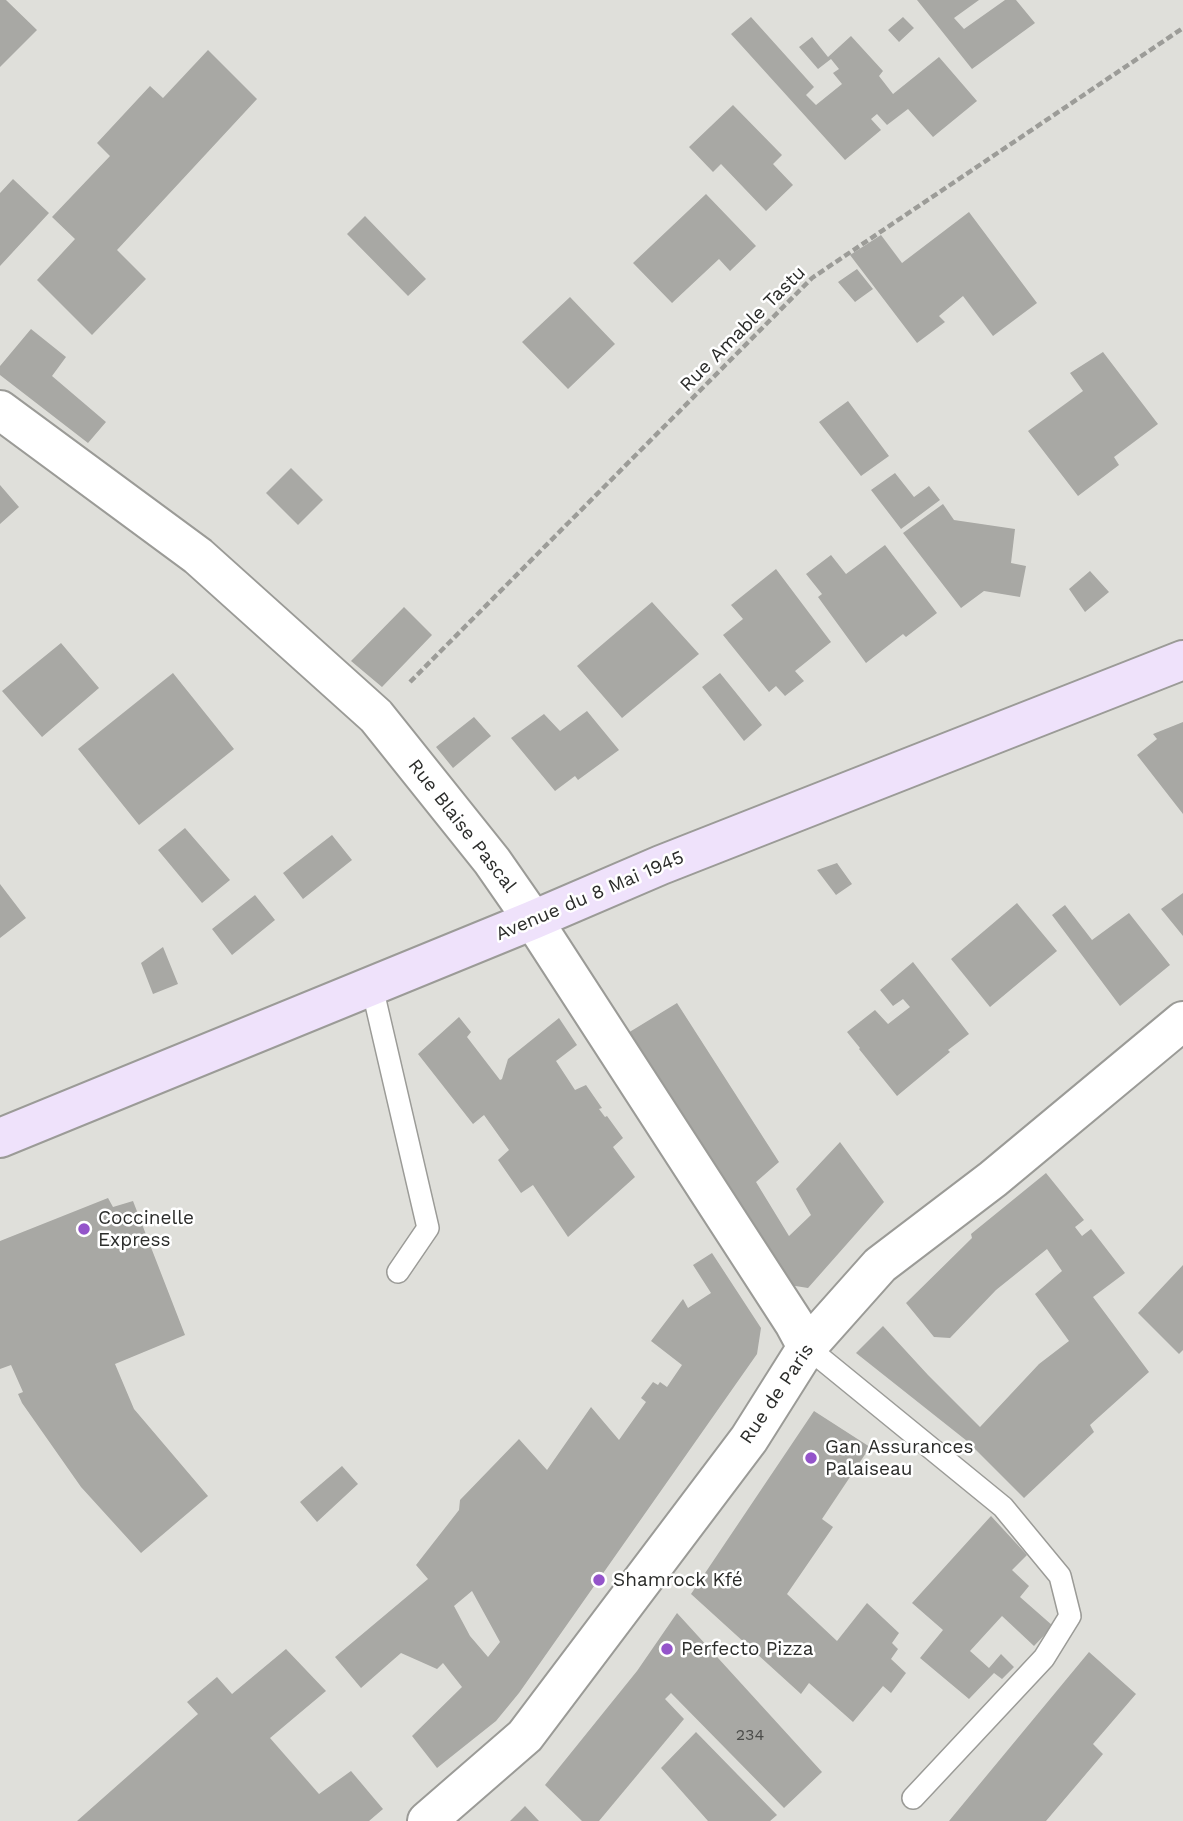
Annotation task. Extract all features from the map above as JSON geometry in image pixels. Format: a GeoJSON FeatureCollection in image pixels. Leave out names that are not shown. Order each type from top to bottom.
{"type":"FeatureCollection","features":[{"type":"Feature","properties":{"kind":"main road","name":"Avenue du 8 Mai 1945"},"geometry":{"type":"LineString","coordinates":[[0,1138],[661,865],[1183,660]]}},
{"type":"Feature","properties":{"kind":"street","name":"Rue Blaise Pascal"},"geometry":{"type":"LineString","coordinates":[[0,410],[198,556],[376,716],[492,861],[533,920],[794,1322],[807,1347]]}},
{"type":"Feature","properties":{"kind":"street","name":"Rue de Paris"},"geometry":{"type":"LineString","coordinates":[[434,1819],[526,1736],[749,1438],[807,1347],[880,1265],[993,1178],[1183,1021]]}},
{"type":"Feature","properties":{"kind":"lane"},"geometry":{"type":"LineString","coordinates":[[372,986],[428,1228],[398,1272]]}},
{"type":"Feature","properties":{"kind":"lane"},"geometry":{"type":"LineString","coordinates":[[807,1347],[1003,1507],[1060,1576],[1070,1616],[1044,1658],[914,1798]]}},
{"type":"Feature","properties":{"kind":"path","name":"Rue Amable Tastu"},"geometry":{"type":"LineString","coordinates":[[376,716],[812,278],[1183,28]]}},
{"type":"Feature","properties":{"kind":"building"},"geometry":{"type":"Polygon","coordinates":[[[0,0],[6,0],[37,30],[0,67],[0,0]]]}},
{"type":"Feature","properties":{"kind":"building"},"geometry":{"type":"Polygon","coordinates":[[[917,0],[979,0],[954,18],[964,29],[1005,0],[1016,0],[1035,23],[972,69],[917,0]]]}},
{"type":"Feature","properties":{"kind":"building"},"geometry":{"type":"Polygon","coordinates":[[[751,17],[814,87],[806,95],[816,105],[842,84],[833,73],[839,69],[831,59],[818,69],[799,47],[812,37],[828,57],[851,36],[883,71],[879,76],[893,94],[939,57],[977,101],[933,137],[908,109],[887,125],[877,114],[871,119],[881,130],[845,160],[731,34],[751,17]]]}},
{"type":"Feature","properties":{"kind":"building"},"geometry":{"type":"Polygon","coordinates":[[[903,17],[914,28],[899,42],[888,30],[903,17]]]}},
{"type":"Feature","properties":{"kind":"building"},"geometry":{"type":"Polygon","coordinates":[[[208,50],[257,99],[117,250],[146,279],[92,335],[37,280],[75,239],[52,217],[110,156],[97,143],[150,86],[163,98],[208,50]]]}},
{"type":"Feature","properties":{"kind":"building"},"geometry":{"type":"Polygon","coordinates":[[[733,105],[782,155],[773,164],[793,185],[766,211],[721,164],[713,172],[689,147],[733,105]]]}},
{"type":"Feature","properties":{"kind":"building"},"geometry":{"type":"Polygon","coordinates":[[[13,179],[49,213],[0,266],[0,193],[13,179]]]}},
{"type":"Feature","properties":{"kind":"building"},"geometry":{"type":"Polygon","coordinates":[[[706,194],[756,246],[730,271],[719,259],[672,303],[633,263],[706,194]]]}},
{"type":"Feature","properties":{"kind":"building"},"geometry":{"type":"Polygon","coordinates":[[[969,212],[1037,303],[993,336],[963,296],[939,316],[945,322],[917,343],[850,255],[881,235],[902,263],[969,212]]]}},
{"type":"Feature","properties":{"kind":"building"},"geometry":{"type":"Polygon","coordinates":[[[365,216],[426,279],[408,296],[347,234],[365,216]]]}},
{"type":"Feature","properties":{"kind":"building"},"geometry":{"type":"Polygon","coordinates":[[[857,269],[873,289],[855,302],[838,282],[857,269]]]}},
{"type":"Feature","properties":{"kind":"building"},"geometry":{"type":"Polygon","coordinates":[[[570,297],[615,344],[568,389],[522,342],[570,297]]]}},
{"type":"Feature","properties":{"kind":"building"},"geometry":{"type":"Polygon","coordinates":[[[31,329],[66,357],[52,376],[106,422],[88,443],[0,375],[0,366],[31,329]]]}},
{"type":"Feature","properties":{"kind":"building"},"geometry":{"type":"Polygon","coordinates":[[[1103,352],[1158,424],[1114,457],[1119,465],[1078,496],[1028,431],[1083,391],[1070,373],[1103,352]]]}},
{"type":"Feature","properties":{"kind":"building"},"geometry":{"type":"Polygon","coordinates":[[[848,401],[889,456],[861,476],[819,422],[848,401]]]}},
{"type":"Feature","properties":{"kind":"building"},"geometry":{"type":"Polygon","coordinates":[[[291,468],[323,500],[298,525],[266,493],[291,468]]]}},
{"type":"Feature","properties":{"kind":"building"},"geometry":{"type":"Polygon","coordinates":[[[895,473],[914,497],[929,486],[940,500],[901,529],[871,490],[895,473]]]}},
{"type":"Feature","properties":{"kind":"building"},"geometry":{"type":"Polygon","coordinates":[[[0,485],[19,507],[0,524],[0,485]]]}},
{"type":"Feature","properties":{"kind":"building"},"geometry":{"type":"Polygon","coordinates":[[[943,504],[954,520],[1015,529],[1011,563],[1026,566],[1020,597],[984,591],[961,608],[903,533],[943,504]]]}},
{"type":"Feature","properties":{"kind":"building"},"geometry":{"type":"Polygon","coordinates":[[[885,545],[937,613],[906,637],[903,634],[866,663],[818,597],[822,594],[806,574],[831,555],[846,574],[885,545]]]}},
{"type":"Feature","properties":{"kind":"building"},"geometry":{"type":"Polygon","coordinates":[[[776,569],[831,642],[795,671],[804,681],[785,696],[776,686],[769,692],[723,635],[743,619],[731,605],[776,569]]]}},
{"type":"Feature","properties":{"kind":"building"},"geometry":{"type":"Polygon","coordinates":[[[1090,571],[1109,592],[1085,612],[1069,589],[1090,571]]]}},
{"type":"Feature","properties":{"kind":"building"},"geometry":{"type":"Polygon","coordinates":[[[652,602],[699,654],[622,718],[577,666],[652,602]]]}},
{"type":"Feature","properties":{"kind":"building"},"geometry":{"type":"Polygon","coordinates":[[[404,607],[432,635],[382,687],[351,661],[404,607]]]}},
{"type":"Feature","properties":{"kind":"building"},"geometry":{"type":"Polygon","coordinates":[[[61,643],[99,688],[42,737],[2,691],[61,643]]]}},
{"type":"Feature","properties":{"kind":"building"},"geometry":{"type":"Polygon","coordinates":[[[173,673],[234,749],[139,825],[78,749],[173,673]]]}},
{"type":"Feature","properties":{"kind":"building"},"geometry":{"type":"Polygon","coordinates":[[[720,673],[762,725],[744,741],[702,687],[720,673]]]}},
{"type":"Feature","properties":{"kind":"building"},"geometry":{"type":"Polygon","coordinates":[[[587,711],[619,750],[578,780],[575,776],[555,791],[511,738],[544,714],[560,731],[587,711]]]}},
{"type":"Feature","properties":{"kind":"building"},"geometry":{"type":"Polygon","coordinates":[[[474,717],[491,736],[453,768],[436,747],[474,717]]]}},
{"type":"Feature","properties":{"kind":"building"},"geometry":{"type":"Polygon","coordinates":[[[1183,722],[1183,814],[1137,755],[1157,739],[1153,734],[1183,722]]]}},
{"type":"Feature","properties":{"kind":"building"},"geometry":{"type":"Polygon","coordinates":[[[185,828],[230,880],[202,903],[158,850],[185,828]]]}},
{"type":"Feature","properties":{"kind":"building"},"geometry":{"type":"Polygon","coordinates":[[[332,835],[352,860],[303,899],[283,873],[332,835]]]}},
{"type":"Feature","properties":{"kind":"building"},"geometry":{"type":"Polygon","coordinates":[[[837,863],[852,884],[836,895],[817,870],[837,863]]]}},
{"type":"Feature","properties":{"kind":"building"},"geometry":{"type":"Polygon","coordinates":[[[0,884],[26,918],[0,938],[0,884]]]}},
{"type":"Feature","properties":{"kind":"building"},"geometry":{"type":"Polygon","coordinates":[[[1183,893],[1183,936],[1161,909],[1183,893]]]}},
{"type":"Feature","properties":{"kind":"building"},"geometry":{"type":"Polygon","coordinates":[[[255,895],[275,920],[232,955],[212,929],[255,895]]]}},
{"type":"Feature","properties":{"kind":"building"},"geometry":{"type":"Polygon","coordinates":[[[1017,903],[1057,951],[990,1007],[951,959],[1017,903]]]}},
{"type":"Feature","properties":{"kind":"building"},"geometry":{"type":"Polygon","coordinates":[[[1065,905],[1092,940],[1129,913],[1170,965],[1120,1006],[1052,915],[1065,905]]]}},
{"type":"Feature","properties":{"kind":"building"},"geometry":{"type":"Polygon","coordinates":[[[163,947],[178,984],[153,994],[141,963],[163,947]]]}},
{"type":"Feature","properties":{"kind":"building"},"geometry":{"type":"Polygon","coordinates":[[[913,962],[969,1034],[897,1096],[847,1032],[875,1010],[888,1024],[910,1007],[903,999],[893,1006],[880,990],[913,962]]]}},
{"type":"Feature","properties":{"kind":"building"},"geometry":{"type":"Polygon","coordinates":[[[677,1003],[779,1162],[756,1182],[789,1236],[811,1215],[796,1189],[840,1142],[884,1202],[808,1288],[783,1284],[623,1036],[677,1003]]]}},
{"type":"Feature","properties":{"kind":"building"},"geometry":{"type":"Polygon","coordinates":[[[459,1017],[471,1032],[467,1037],[500,1080],[508,1059],[559,1018],[577,1045],[556,1061],[575,1090],[586,1085],[602,1108],[599,1109],[623,1138],[613,1147],[635,1177],[568,1237],[533,1185],[521,1193],[498,1160],[509,1150],[484,1115],[473,1124],[418,1054],[459,1017]]]}},
{"type":"Feature","properties":{"kind":"building"},"geometry":{"type":"Polygon","coordinates":[[[1046,1173],[1084,1220],[1075,1227],[1082,1236],[1091,1229],[1125,1273],[1093,1297],[1149,1372],[1090,1425],[1094,1432],[1024,1498],[967,1441],[856,1353],[883,1326],[980,1427],[1039,1364],[1069,1341],[1035,1294],[1062,1271],[1047,1249],[996,1290],[950,1338],[934,1337],[906,1303],[972,1238],[971,1234],[1046,1173]]]}},
{"type":"Feature","properties":{"kind":"building"},"geometry":{"type":"Polygon","coordinates":[[[108,1198],[113,1207],[133,1201],[185,1335],[115,1364],[134,1409],[208,1496],[141,1553],[81,1487],[22,1403],[18,1394],[23,1392],[11,1365],[0,1369],[0,1241],[108,1198]]]}},
{"type":"Feature","properties":{"kind":"building"},"geometry":{"type":"Polygon","coordinates":[[[712,1253],[761,1328],[757,1354],[519,1693],[496,1721],[437,1768],[412,1736],[462,1687],[443,1663],[437,1669],[401,1653],[361,1688],[335,1657],[428,1579],[416,1565],[459,1510],[460,1500],[519,1439],[547,1470],[591,1407],[619,1440],[646,1402],[641,1398],[653,1382],[658,1385],[660,1382],[667,1387],[682,1365],[651,1341],[683,1299],[688,1308],[711,1293],[693,1265],[712,1253]],[[472,1591],[454,1606],[470,1636],[488,1657],[500,1642],[472,1591]]]}},
{"type":"Feature","properties":{"kind":"building"},"geometry":{"type":"Polygon","coordinates":[[[1183,1265],[1183,1350],[1179,1354],[1138,1313],[1183,1265]]]}},
{"type":"Feature","properties":{"kind":"building"},"geometry":{"type":"Polygon","coordinates":[[[814,1411],[870,1447],[822,1519],[833,1527],[787,1594],[837,1641],[867,1603],[899,1633],[892,1643],[898,1649],[891,1659],[906,1673],[891,1693],[883,1686],[853,1722],[809,1683],[801,1694],[691,1594],[814,1411]]]}},
{"type":"Feature","properties":{"kind":"building"},"geometry":{"type":"Polygon","coordinates":[[[342,1466],[358,1484],[317,1522],[300,1502],[342,1466]]]}},
{"type":"Feature","properties":{"kind":"building"},"geometry":{"type":"Polygon","coordinates":[[[991,1516],[1027,1555],[1012,1570],[1029,1586],[1020,1597],[1053,1626],[1034,1646],[1002,1616],[970,1651],[989,1668],[1001,1654],[1014,1667],[1002,1679],[994,1673],[969,1699],[920,1658],[943,1630],[912,1603],[991,1516]]]}},
{"type":"Feature","properties":{"kind":"building"},"geometry":{"type":"Polygon","coordinates":[[[677,1613],[822,1772],[784,1808],[671,1693],[665,1699],[684,1719],[599,1821],[582,1821],[545,1785],[637,1671],[677,1613]]]}},
{"type":"Feature","properties":{"kind":"building"},"geometry":{"type":"Polygon","coordinates":[[[286,1649],[326,1691],[270,1738],[319,1794],[351,1771],[383,1809],[369,1821],[77,1821],[198,1714],[187,1702],[217,1677],[232,1694],[286,1649]]]}},
{"type":"Feature","properties":{"kind":"building"},"geometry":{"type":"Polygon","coordinates":[[[1089,1652],[1136,1694],[1093,1744],[1103,1754],[1046,1821],[949,1821],[1089,1652]]]}},
{"type":"Feature","properties":{"kind":"building"},"geometry":{"type":"Polygon","coordinates":[[[696,1732],[777,1815],[770,1821],[708,1821],[661,1768],[696,1732]]]}},
{"type":"Feature","properties":{"kind":"building"},"geometry":{"type":"Polygon","coordinates":[[[525,1806],[539,1821],[510,1821],[525,1806]]]}},
{"type":"Feature","properties":{"kind":"place","name":"Coccinelle Express"},"geometry":{"type":"Point","coordinates":[84,1229]}},
{"type":"Feature","properties":{"kind":"place","name":"Gan Assurances Palaiseau"},"geometry":{"type":"Point","coordinates":[811,1458]}},
{"type":"Feature","properties":{"kind":"place","name":"Shamrock Kfé"},"geometry":{"type":"Point","coordinates":[599,1580]}},
{"type":"Feature","properties":{"kind":"place","name":"Perfecto Pizza"},"geometry":{"type":"Point","coordinates":[667,1649]}}]}
